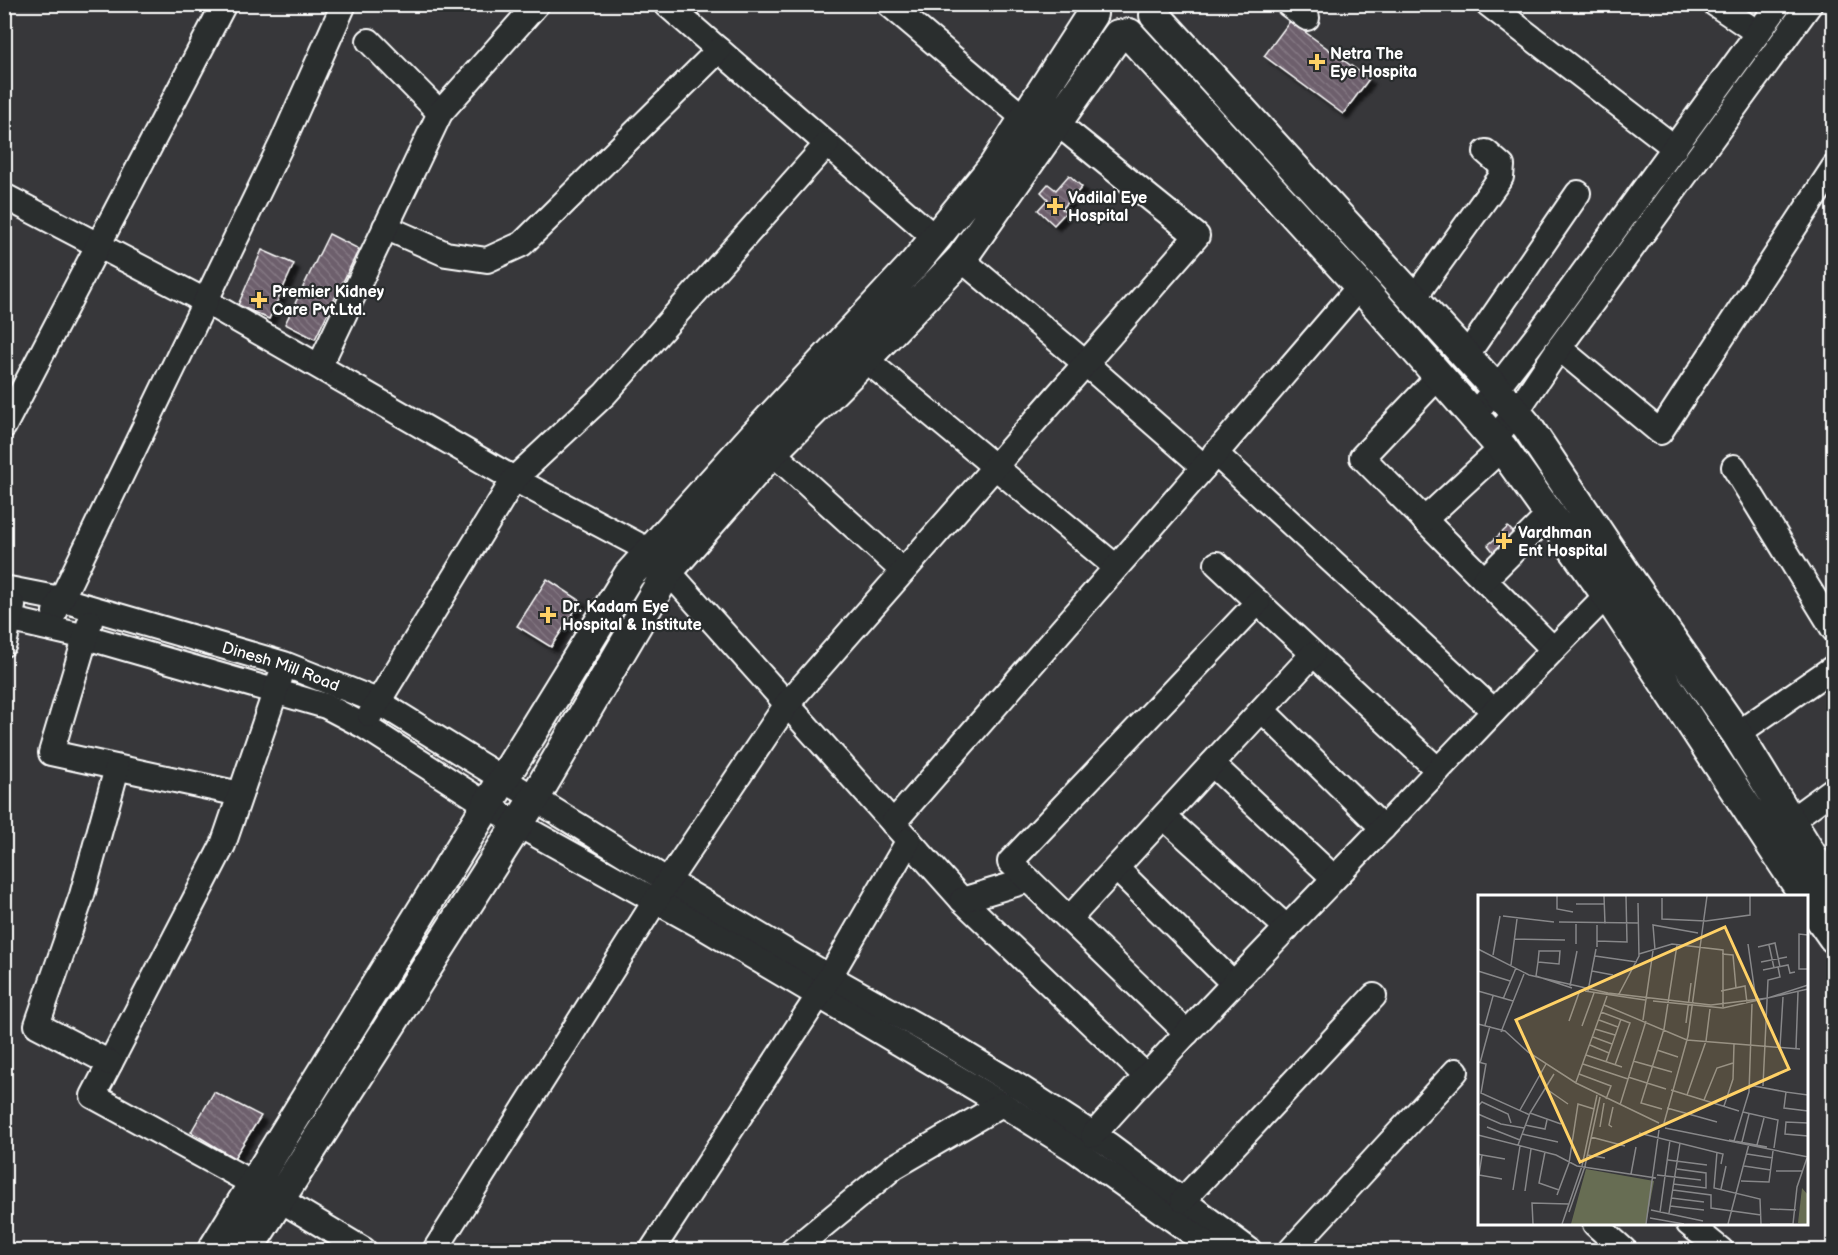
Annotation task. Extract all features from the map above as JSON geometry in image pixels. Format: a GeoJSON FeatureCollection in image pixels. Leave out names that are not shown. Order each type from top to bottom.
{"type":"FeatureCollection","features":[{"type":"Feature","properties":{"kind":"main road"},"geometry":{"type":"LineString","coordinates":[[247,1251],[534,798],[659,561],[810,375],[915,263],[994,166],[1091,9]]}},
{"type":"Feature","properties":{"kind":"main road"},"geometry":{"type":"LineString","coordinates":[[1091,9],[1098,24],[1107,31],[1124,35],[1140,31],[1149,24],[1156,10],[1516,412],[1737,734],[1805,895]]}},
{"type":"Feature","properties":{"kind":"main road"},"geometry":{"type":"LineString","coordinates":[[213,1251],[629,575],[659,561],[865,359],[961,259],[1057,123],[1124,35]]}},
{"type":"Feature","properties":{"kind":"main road"},"geometry":{"type":"LineString","coordinates":[[1124,35],[1360,285],[1498,444],[1778,830],[1833,892]]}},
{"type":"Feature","properties":{"kind":"main road"},"geometry":{"type":"LineString","coordinates":[[1808,900],[1833,938]]}},
{"type":"Feature","properties":{"kind":"street"},"geometry":{"type":"LineString","coordinates":[[4,426],[224,4]]}},
{"type":"Feature","properties":{"kind":"street"},"geometry":{"type":"LineString","coordinates":[[320,365],[440,113],[537,4]]}},
{"type":"Feature","properties":{"kind":"street"},"geometry":{"type":"LineString","coordinates":[[666,4],[935,238]]}},
{"type":"Feature","properties":{"kind":"street"},"geometry":{"type":"LineString","coordinates":[[889,4],[1024,117]]}},
{"type":"Feature","properties":{"kind":"street"},"geometry":{"type":"LineString","coordinates":[[1488,4],[1675,148]]}},
{"type":"Feature","properties":{"kind":"street"},"geometry":{"type":"LineString","coordinates":[[1715,4],[1758,33]]}},
{"type":"Feature","properties":{"kind":"street"},"geometry":{"type":"LineString","coordinates":[[1473,415],[1540,332],[1779,4]]}},
{"type":"Feature","properties":{"kind":"street"},"geometry":{"type":"LineString","coordinates":[[1424,520],[1498,444],[1516,412],[1559,348],[1810,4]]}},
{"type":"Feature","properties":{"kind":"street"},"geometry":{"type":"LineString","coordinates":[[49,628],[60,599],[283,141],[338,7]]}},
{"type":"Feature","properties":{"kind":"street"},"geometry":{"type":"LineString","coordinates":[[369,41],[440,113]]}},
{"type":"Feature","properties":{"kind":"street"},"geometry":{"type":"LineString","coordinates":[[386,227],[446,254],[487,260],[522,244],[719,50]]}},
{"type":"Feature","properties":{"kind":"street"},"geometry":{"type":"LineString","coordinates":[[435,1251],[662,891],[786,704],[1197,236],[1057,123]]}},
{"type":"Feature","properties":{"kind":"street"},"geometry":{"type":"LineString","coordinates":[[364,726],[377,701],[514,479],[605,394],[826,144]]}},
{"type":"Feature","properties":{"kind":"street"},"geometry":{"type":"LineString","coordinates":[[1414,298],[1501,177],[1502,166],[1486,152]]}},
{"type":"Feature","properties":{"kind":"street"},"geometry":{"type":"LineString","coordinates":[[1559,348],[1660,432],[1833,166]]}},
{"type":"Feature","properties":{"kind":"street"},"geometry":{"type":"LineString","coordinates":[[1466,356],[1578,193]]}},
{"type":"Feature","properties":{"kind":"street"},"geometry":{"type":"LineString","coordinates":[[4,196],[205,301],[320,365],[659,561],[962,900],[1146,1076]]}},
{"type":"Feature","properties":{"kind":"street"},"geometry":{"type":"LineString","coordinates":[[961,259],[1085,363],[1210,460],[1494,711]]}},
{"type":"Feature","properties":{"kind":"street"},"geometry":{"type":"LineString","coordinates":[[652,1251],[823,986],[901,832],[1116,567],[1360,285]]}},
{"type":"Feature","properties":{"kind":"street"},"geometry":{"type":"LineString","coordinates":[[865,359],[1116,567]]}},
{"type":"Feature","properties":{"kind":"street"},"geometry":{"type":"LineString","coordinates":[[1439,376],[1362,458],[1553,649]]}},
{"type":"Feature","properties":{"kind":"street"},"geometry":{"type":"LineString","coordinates":[[772,452],[903,571]]}},
{"type":"Feature","properties":{"kind":"street"},"geometry":{"type":"LineString","coordinates":[[1734,467],[1833,630]]}},
{"type":"Feature","properties":{"kind":"street"},"geometry":{"type":"LineString","coordinates":[[1485,580],[1549,515]]}},
{"type":"Feature","properties":{"kind":"street"},"geometry":{"type":"LineString","coordinates":[[1217,564],[1438,770]]}},
{"type":"Feature","properties":{"kind":"street"},"geometry":{"type":"LineString","coordinates":[[4,644],[11,589]]}},
{"type":"Feature","properties":{"kind":"street","name":"Dinesh Mill Road"},"geometry":{"type":"LineString","coordinates":[[11,589],[60,599],[284,664],[377,701],[496,792],[517,824],[662,891]]}},
{"type":"Feature","properties":{"kind":"street"},"geometry":{"type":"LineString","coordinates":[[1094,1135],[1146,1076],[1553,649],[1607,596]]}},
{"type":"Feature","properties":{"kind":"street"},"geometry":{"type":"LineString","coordinates":[[1188,1033],[1010,862],[1258,602]]}},
{"type":"Feature","properties":{"kind":"street"},"geometry":{"type":"LineString","coordinates":[[94,609],[51,753],[240,794]]}},
{"type":"Feature","properties":{"kind":"street","name":"Dinesh Mill Road"},"geometry":{"type":"LineString","coordinates":[[7,619],[86,637],[326,706],[496,792],[534,798],[662,891]]}},
{"type":"Feature","properties":{"kind":"street"},"geometry":{"type":"LineString","coordinates":[[1069,919],[1313,654]]}},
{"type":"Feature","properties":{"kind":"street"},"geometry":{"type":"LineString","coordinates":[[284,664],[223,845],[93,1096],[254,1184],[364,1251]]}},
{"type":"Feature","properties":{"kind":"street"},"geometry":{"type":"LineString","coordinates":[[1737,734],[1833,667]]}},
{"type":"Feature","properties":{"kind":"street"},"geometry":{"type":"LineString","coordinates":[[1262,710],[1383,828]]}},
{"type":"Feature","properties":{"kind":"street"},"geometry":{"type":"LineString","coordinates":[[1212,764],[1334,879]]}},
{"type":"Feature","properties":{"kind":"street"},"geometry":{"type":"LineString","coordinates":[[110,1063],[37,1025],[82,895],[117,768]]}},
{"type":"Feature","properties":{"kind":"street"},"geometry":{"type":"LineString","coordinates":[[1778,830],[1833,789]]}},
{"type":"Feature","properties":{"kind":"street"},"geometry":{"type":"LineString","coordinates":[[1164,817],[1287,928]]}},
{"type":"Feature","properties":{"kind":"street"},"geometry":{"type":"LineString","coordinates":[[1116,868],[1234,984]]}},
{"type":"Feature","properties":{"kind":"street"},"geometry":{"type":"LineString","coordinates":[[962,900],[1029,880]]}},
{"type":"Feature","properties":{"kind":"street"},"geometry":{"type":"LineString","coordinates":[[662,891],[823,986],[1075,1150],[1214,1244],[1249,1251]]}},
{"type":"Feature","properties":{"kind":"street"},"geometry":{"type":"LineString","coordinates":[[823,986],[965,1054],[1094,1135],[1183,1200],[1214,1244]]}},
{"type":"Feature","properties":{"kind":"street"},"geometry":{"type":"LineString","coordinates":[[1183,1200],[1374,996]]}},
{"type":"Feature","properties":{"kind":"street"},"geometry":{"type":"LineString","coordinates":[[1291,1251],[1456,1071]]}},
{"type":"Feature","properties":{"kind":"street"},"geometry":{"type":"LineString","coordinates":[[793,1251],[894,1167],[1002,1104]]}},
{"type":"Feature","properties":{"kind":"street"},"geometry":{"type":"LineString","coordinates":[[1596,1225],[1624,1251]]}},
{"type":"Feature","properties":{"kind":"street"},"geometry":{"type":"LineString","coordinates":[[1690,1225],[1721,1251]]}},
{"type":"Feature","properties":{"kind":"building"},"geometry":{"type":"Polygon","coordinates":[[[1290,21],[1369,79],[1343,114],[1264,56],[1290,21]]]}},
{"type":"Feature","properties":{"kind":"building"},"geometry":{"type":"Polygon","coordinates":[[[1069,175],[1082,187],[1062,209],[1066,212],[1054,225],[1038,210],[1048,199],[1041,192],[1048,184],[1056,190],[1069,175]]]}},
{"type":"Feature","properties":{"kind":"building"},"geometry":{"type":"Polygon","coordinates":[[[329,234],[359,249],[315,339],[285,324],[329,234]]]}},
{"type":"Feature","properties":{"kind":"building"},"geometry":{"type":"Polygon","coordinates":[[[262,250],[294,264],[269,319],[238,305],[262,250]]]}},
{"type":"Feature","properties":{"kind":"building"},"geometry":{"type":"Polygon","coordinates":[[[1508,527],[1520,539],[1499,559],[1488,545],[1508,527]]]}},
{"type":"Feature","properties":{"kind":"building"},"geometry":{"type":"Polygon","coordinates":[[[547,579],[581,601],[551,647],[517,626],[547,579]]]}},
{"type":"Feature","properties":{"kind":"building"},"geometry":{"type":"Polygon","coordinates":[[[214,1092],[261,1116],[234,1158],[191,1132],[214,1092]]]}},
{"type":"Feature","properties":{"kind":"place","name":"Netra The Eye Hospita"},"geometry":{"type":"Point","coordinates":[1317,62]}},
{"type":"Feature","properties":{"kind":"place","name":"Vadilal Eye Hospital"},"geometry":{"type":"Point","coordinates":[1055,206]}},
{"type":"Feature","properties":{"kind":"place","name":"Premier Kidney Care Pvt.Ltd."},"geometry":{"type":"Point","coordinates":[259,300]}},
{"type":"Feature","properties":{"kind":"place","name":"Vardhman Ent Hospital"},"geometry":{"type":"Point","coordinates":[1504,541]}},
{"type":"Feature","properties":{"kind":"place","name":"Dr. Kadam Eye Hospital & Institute"},"geometry":{"type":"Point","coordinates":[548,615]}}]}
